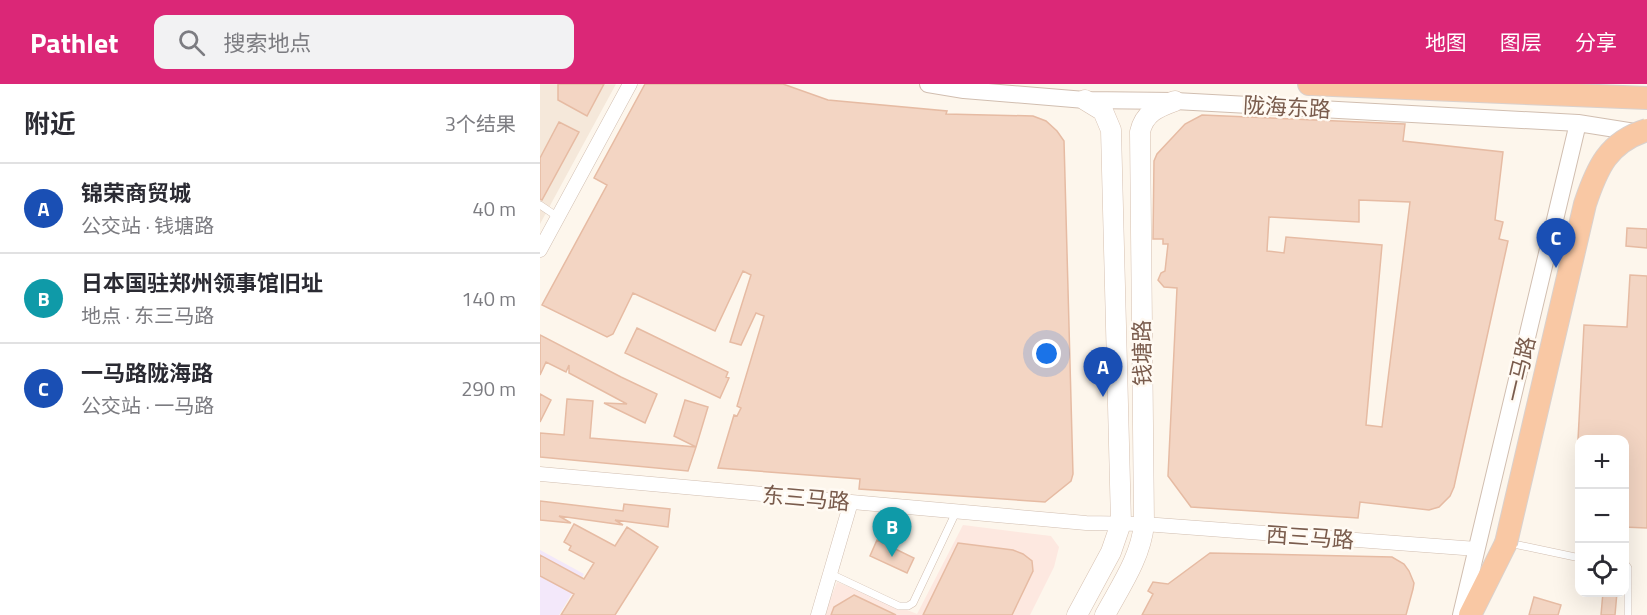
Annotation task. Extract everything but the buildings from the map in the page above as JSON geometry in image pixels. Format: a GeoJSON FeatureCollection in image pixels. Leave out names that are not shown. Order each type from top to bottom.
{"type":"FeatureCollection","features":[{"type":"Feature","properties":{"kind":"highway"},"geometry":{"type":"LineString","coordinates":[[1309,84],[1647,98]]}},
{"type":"Feature","properties":{"kind":"highway"},"geometry":{"type":"LineString","coordinates":[[1470,615],[1506,543],[1592,182],[1601,163],[1610,152],[1628,138],[1647,132]]}},
{"type":"Feature","properties":{"kind":"main road","name":"钱塘路"},"geometry":{"type":"LineString","coordinates":[[1077,615],[1111,552],[1121,524],[1111,130],[1103,111],[1084,100]]}},
{"type":"Feature","properties":{"kind":"main road","name":"钱塘路"},"geometry":{"type":"LineString","coordinates":[[1105,615],[1133,562],[1143,535],[1144,524],[1141,124],[1150,112],[1175,101]]}},
{"type":"Feature","properties":{"kind":"street"},"geometry":{"type":"LineString","coordinates":[[540,250],[630,84]]}},
{"type":"Feature","properties":{"kind":"street","name":"陇海东路"},"geometry":{"type":"LineString","coordinates":[[928,84],[964,90],[1084,100],[1175,101],[1578,123],[1647,132]]}},
{"type":"Feature","properties":{"kind":"street","name":"一马路"},"geometry":{"type":"LineString","coordinates":[[1461,615],[1578,123]]}},
{"type":"Feature","properties":{"kind":"street","name":"东三马路"},"geometry":{"type":"LineString","coordinates":[[540,474],[1086,524],[1144,524]]}},
{"type":"Feature","properties":{"kind":"street"},"geometry":{"type":"LineString","coordinates":[[818,615],[851,502]]}},
{"type":"Feature","properties":{"kind":"street","name":"西三马路"},"geometry":{"type":"LineString","coordinates":[[1144,524],[1477,549]]}},
{"type":"Feature","properties":{"kind":"lane"},"geometry":{"type":"LineString","coordinates":[[540,205],[558,217]]}},
{"type":"Feature","properties":{"kind":"lane"},"geometry":{"type":"LineString","coordinates":[[831,574],[899,606],[908,606],[913,603],[956,512]]}},
{"type":"Feature","properties":{"kind":"lane"},"geometry":{"type":"LineString","coordinates":[[1506,543],[1575,557]]}},
{"type":"Feature","properties":{"kind":"lane"},"geometry":{"type":"LineString","coordinates":[[1628,597],[1628,615]]}},
{"type":"Feature","properties":{"kind":"shaded area"},"geometry":{"type":"Polygon","coordinates":[[[540,84],[616,84],[540,224],[540,84]]]}},
{"type":"Feature","properties":{"kind":"shaded area"},"geometry":{"type":"Polygon","coordinates":[[[963,525],[1051,536],[1059,547],[1054,567],[1030,615],[824,615],[837,582],[917,614],[963,525]]]}},
{"type":"Feature","properties":{"kind":"shaded area"},"geometry":{"type":"Polygon","coordinates":[[[540,550],[584,574],[559,615],[540,615],[540,550]]]}},
{"type":"Feature","properties":{"kind":"place","name":"一马路陇海路"},"geometry":{"type":"Point","coordinates":[1556,268]}},
{"type":"Feature","properties":{"kind":"place","name":"锦荣商贸城"},"geometry":{"type":"Point","coordinates":[1103,397]}},
{"type":"Feature","properties":{"kind":"place","name":"日本国驻郑州领事馆旧址"},"geometry":{"type":"Point","coordinates":[892,557]}}]}
